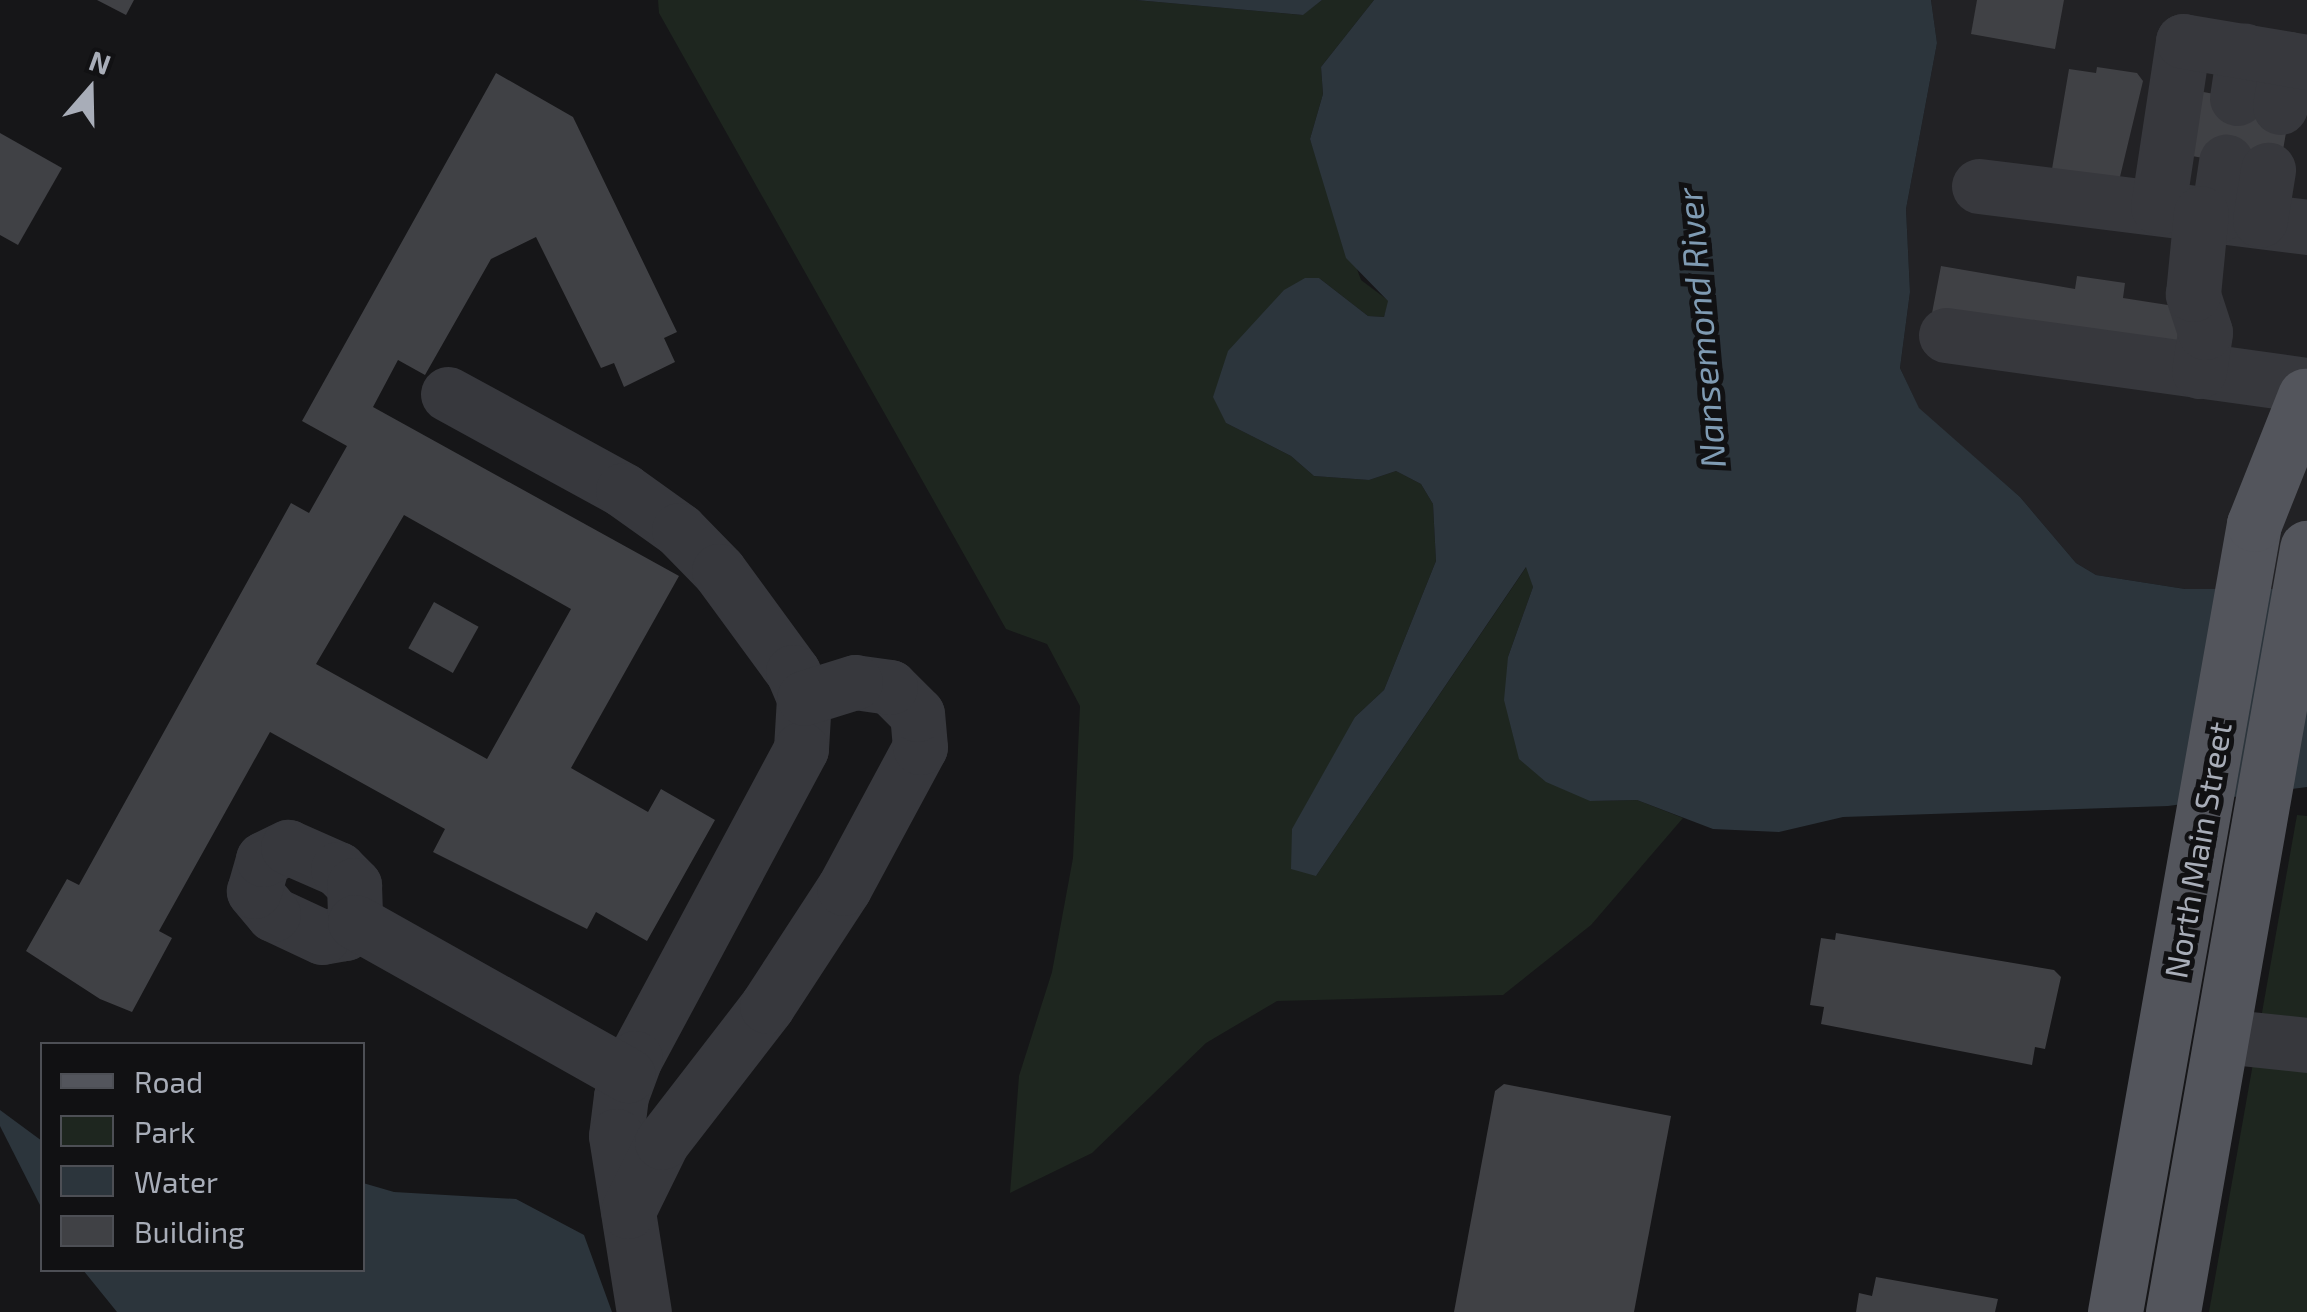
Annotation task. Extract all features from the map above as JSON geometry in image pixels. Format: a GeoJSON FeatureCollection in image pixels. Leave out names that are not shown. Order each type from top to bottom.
{"type":"FeatureCollection","features":[{"type":"Feature","properties":{"kind":"main road"},"geometry":{"type":"LineString","coordinates":[[2306,388],[2307,478]]}},
{"type":"Feature","properties":{"kind":"main road","name":"North Main Street"},"geometry":{"type":"LineString","coordinates":[[2115,1312],[2254,524],[2306,388]]}},
{"type":"Feature","properties":{"kind":"main road","name":"North Main Street"},"geometry":{"type":"LineString","coordinates":[[2174,1312],[2306,557]]}},
{"type":"Feature","properties":{"kind":"lane"},"geometry":{"type":"LineString","coordinates":[[2199,371],[2205,332],[2192,294],[2234,202],[2183,41],[2271,75]]}},
{"type":"Feature","properties":{"kind":"lane"},"geometry":{"type":"LineString","coordinates":[[1979,186],[2234,202]]}},
{"type":"Feature","properties":{"kind":"lane"},"geometry":{"type":"LineString","coordinates":[[1946,335],[2306,388]]}},
{"type":"Feature","properties":{"kind":"lane"},"geometry":{"type":"LineString","coordinates":[[448,394],[623,490],[679,530],[730,585],[793,672],[804,698],[802,748],[628,1075],[616,1136],[644,1312]]}},
{"type":"Feature","properties":{"kind":"lane"},"geometry":{"type":"LineString","coordinates":[[628,1211],[662,1142],[767,1006],[844,888],[920,747],[917,714],[890,687],[856,682],[804,698]]}},
{"type":"Feature","properties":{"kind":"lane"},"geometry":{"type":"LineString","coordinates":[[355,922],[628,1075]]}},
{"type":"Feature","properties":{"kind":"lane"},"geometry":{"type":"LineString","coordinates":[[2222,1036],[2307,1045]]}},
{"type":"Feature","properties":{"kind":"shaded area"},"geometry":{"type":"Polygon","coordinates":[[[1931,0],[2307,0],[2307,589],[2185,589],[2096,575],[2076,563],[2020,497],[1919,409],[1900,368],[1910,292],[1906,209],[1937,43],[1931,0]]]}},
{"type":"Feature","properties":{"kind":"green space"},"geometry":{"type":"Polygon","coordinates":[[[658,0],[1136,0],[1302,15],[1322,0],[1374,0],[1321,67],[1323,94],[1310,139],[1361,280],[1389,301],[1384,317],[1368,316],[1319,278],[1226,423],[1291,456],[1314,476],[1369,480],[1396,471],[1421,484],[1433,504],[1436,561],[1384,690],[1355,717],[1316,876],[1527,566],[1533,587],[1508,657],[1590,801],[1637,800],[1683,818],[1591,925],[1503,995],[1277,1001],[1206,1043],[1092,1153],[1010,1193],[1019,1076],[1052,972],[1073,858],[1080,706],[1047,644],[1006,629],[659,13],[658,0]]]}},
{"type":"Feature","properties":{"kind":"green space"},"geometry":{"type":"Polygon","coordinates":[[[2297,815],[2307,816],[2307,1312],[2209,1312],[2297,815]]]}},
{"type":"Feature","properties":{"kind":"water"},"geometry":{"type":"Polygon","coordinates":[[[1136,0],[1322,0],[1303,15],[1136,0]]]}},
{"type":"Feature","properties":{"kind":"water","name":"Nansemond River"},"geometry":{"type":"Polygon","coordinates":[[[1374,0],[1931,0],[1937,43],[1906,209],[1910,292],[1900,368],[1919,408],[2020,497],[2076,563],[2096,575],[2185,589],[2307,589],[2307,787],[2168,806],[1843,817],[1779,832],[1713,829],[1637,800],[1590,801],[1546,782],[1519,759],[1504,700],[1508,657],[1533,587],[1526,567],[1316,876],[1291,869],[1292,829],[1355,717],[1384,690],[1436,561],[1433,504],[1421,484],[1396,471],[1369,480],[1314,476],[1291,456],[1226,423],[1213,397],[1228,351],[1284,290],[1305,278],[1319,278],[1368,316],[1384,317],[1388,301],[1346,258],[1310,139],[1323,94],[1321,67],[1374,0]]]}},
{"type":"Feature","properties":{"kind":"water"},"geometry":{"type":"Polygon","coordinates":[[[0,1110],[40,1140],[40,1205],[0,1126],[0,1110]]]}},
{"type":"Feature","properties":{"kind":"water"},"geometry":{"type":"Polygon","coordinates":[[[365,1184],[394,1192],[516,1199],[584,1235],[612,1312],[117,1312],[85,1272],[365,1272],[365,1184]]]}},
{"type":"Feature","properties":{"kind":"building"},"geometry":{"type":"Polygon","coordinates":[[[97,0],[134,0],[126,15],[97,0]]]}},
{"type":"Feature","properties":{"kind":"building"},"geometry":{"type":"Polygon","coordinates":[[[1977,0],[2064,0],[2055,49],[1971,34],[1977,0]]]}},
{"type":"Feature","properties":{"kind":"building"},"geometry":{"type":"Polygon","coordinates":[[[2097,67],[2137,73],[2143,81],[2119,181],[2052,169],[2069,69],[2096,73],[2097,67]]]}},
{"type":"Feature","properties":{"kind":"building"},"geometry":{"type":"Polygon","coordinates":[[[496,73],[573,117],[677,332],[664,338],[675,362],[624,387],[614,363],[601,368],[536,237],[491,259],[425,375],[398,360],[373,407],[679,576],[571,768],[648,812],[661,789],[715,820],[647,941],[596,912],[587,929],[433,852],[445,829],[270,732],[159,931],[172,938],[132,1012],[100,999],[26,951],[67,879],[79,885],[291,503],[309,513],[347,446],[302,421],[496,73]],[[404,515],[316,664],[487,759],[571,609],[404,515]]]}},
{"type":"Feature","properties":{"kind":"building"},"geometry":{"type":"Polygon","coordinates":[[[2192,90],[2290,107],[2279,171],[2181,154],[2192,90]]]}},
{"type":"Feature","properties":{"kind":"building"},"geometry":{"type":"Polygon","coordinates":[[[0,133],[62,168],[18,245],[0,235],[0,133]]]}},
{"type":"Feature","properties":{"kind":"building"},"geometry":{"type":"Polygon","coordinates":[[[1941,266],[2075,289],[2077,276],[2125,283],[2123,298],[2187,308],[2179,355],[1932,313],[1941,266]]]}},
{"type":"Feature","properties":{"kind":"building"},"geometry":{"type":"Polygon","coordinates":[[[434,602],[479,627],[453,673],[408,648],[434,602]]]}},
{"type":"Feature","properties":{"kind":"building"},"geometry":{"type":"Polygon","coordinates":[[[1836,933],[2054,970],[2061,977],[2045,1049],[2035,1047],[2032,1065],[1821,1024],[1824,1007],[1810,1005],[1821,938],[1835,940],[1836,933]]]}},
{"type":"Feature","properties":{"kind":"building"},"geometry":{"type":"Polygon","coordinates":[[[1504,1084],[1671,1116],[1634,1312],[1454,1312],[1495,1091],[1504,1084]]]}},
{"type":"Feature","properties":{"kind":"building"},"geometry":{"type":"Polygon","coordinates":[[[1876,1277],[1998,1299],[1995,1312],[1856,1312],[1859,1293],[1872,1296],[1876,1277]]]}}]}
